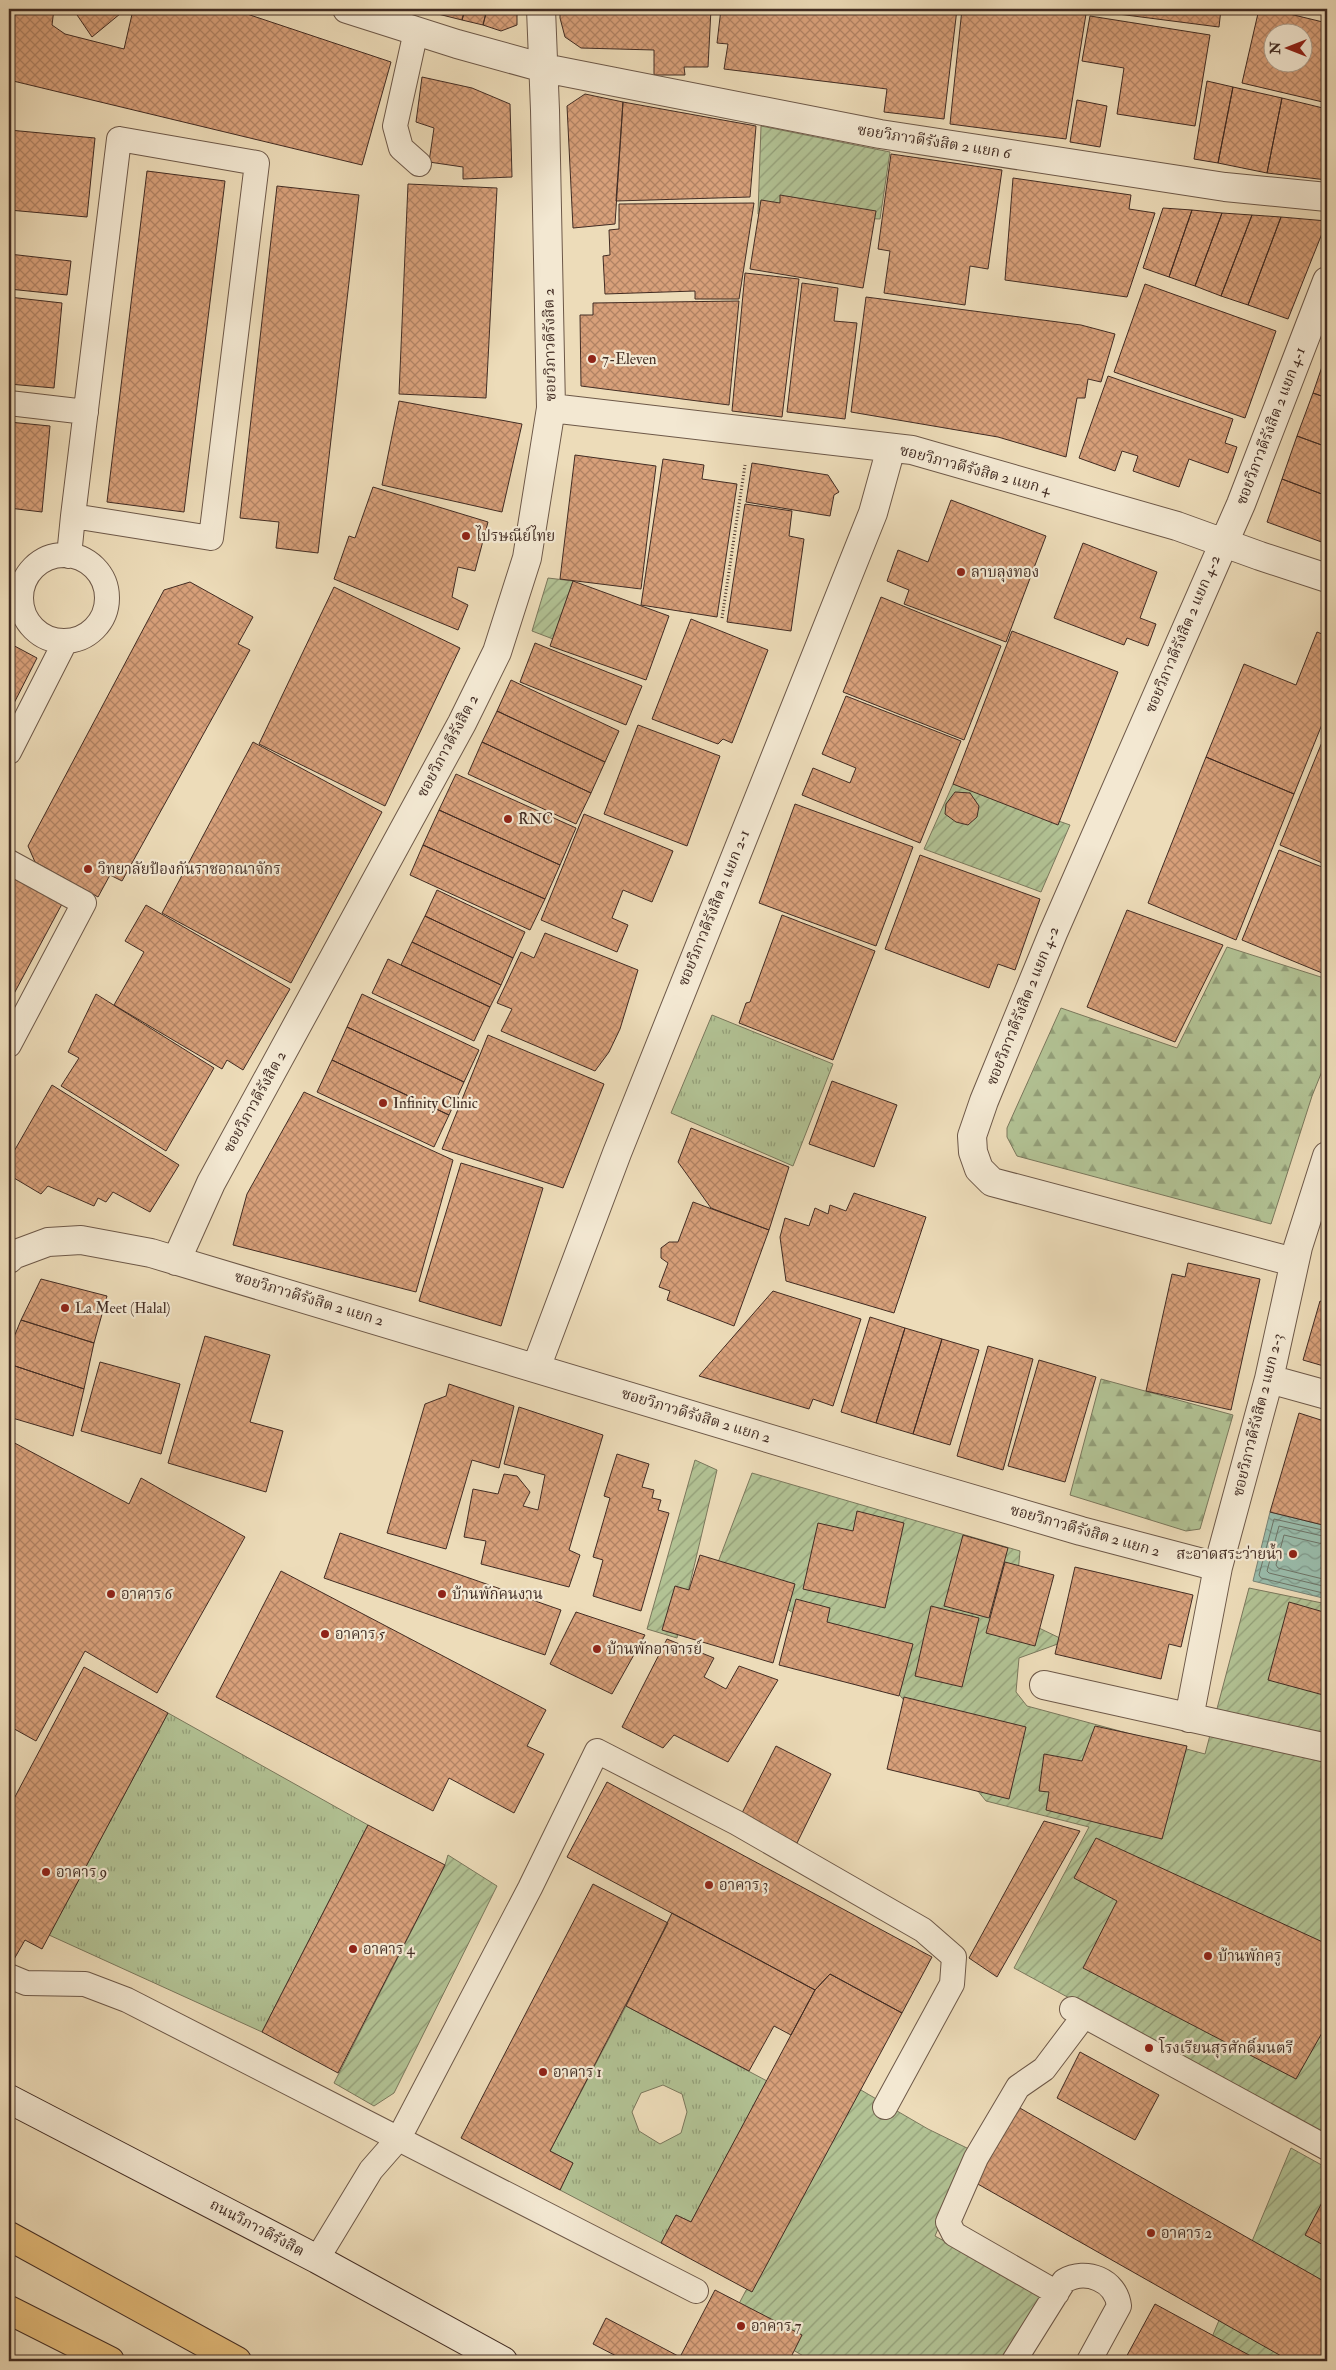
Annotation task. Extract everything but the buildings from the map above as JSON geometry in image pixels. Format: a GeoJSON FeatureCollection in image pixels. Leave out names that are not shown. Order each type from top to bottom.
{"type":"FeatureCollection","features":[{"type":"Feature","properties":{"kind":"highway"},"geometry":{"type":"LineString","coordinates":[[9,2236],[237,2361]]}},
{"type":"Feature","properties":{"kind":"highway"},"geometry":{"type":"LineString","coordinates":[[9,2310],[110,2361]]}},
{"type":"Feature","properties":{"kind":"street","name":"ซอยวิภาวดีรังสิต 2 แยก 6"},"geometry":{"type":"LineString","coordinates":[[347,9],[544,68],[880,134],[1225,187],[1327,197]]}},
{"type":"Feature","properties":{"kind":"street","name":"ซอยวิภาวดีรังสิต 2"},"geometry":{"type":"LineString","coordinates":[[176,1261],[211,1183],[462,723],[497,652],[527,558],[552,408],[541,9]]}},
{"type":"Feature","properties":{"kind":"street","name":"ซอยวิภาวดีรังสิต 2 แยก 4-1"},"geometry":{"type":"LineString","coordinates":[[1222,542],[1241,504],[1327,281]]}},
{"type":"Feature","properties":{"kind":"street","name":"ซอยวิภาวดีรังสิต 2 แยก 4"},"geometry":{"type":"LineString","coordinates":[[552,408],[912,450],[1177,526],[1327,578]]}},
{"type":"Feature","properties":{"kind":"street","name":"ซอยวิภาวดีรังสิต 2 แยก 2-1"},"geometry":{"type":"LineString","coordinates":[[536,1368],[617,1153],[873,513],[891,448]]}},
{"type":"Feature","properties":{"kind":"street","name":"ซอยวิภาวดีรังสิต 2 แยก 4-2"},"geometry":{"type":"LineString","coordinates":[[1222,542],[1052,933],[984,1101],[972,1136],[973,1152],[978,1170],[992,1182],[1294,1262]]}},
{"type":"Feature","properties":{"kind":"street","name":"ซอยวิภาวดีรังสิต 2 แยก 2-3"},"geometry":{"type":"LineString","coordinates":[[1218,1567],[1269,1379],[1294,1262],[1327,1156]]}},
{"type":"Feature","properties":{"kind":"street"},"geometry":{"type":"LineString","coordinates":[[9,1259],[13,1254],[48,1242],[81,1240],[151,1252],[176,1261]]}},
{"type":"Feature","properties":{"kind":"street","name":"ซอยวิภาวดีรังสิต 2 แยก 2"},"geometry":{"type":"LineString","coordinates":[[176,1261],[210,1269],[1081,1531],[1218,1567]]}},
{"type":"Feature","properties":{"kind":"street"},"geometry":{"type":"LineString","coordinates":[[1269,1379],[1327,1395]]}},
{"type":"Feature","properties":{"kind":"street"},"geometry":{"type":"LineString","coordinates":[[1189,1718],[1218,1567]]}},
{"type":"Feature","properties":{"kind":"street"},"geometry":{"type":"LineString","coordinates":[[1044,1685],[1327,1748]]}},
{"type":"Feature","properties":{"kind":"street","name":"ถนนวิภาวดีรังสิต"},"geometry":{"type":"LineString","coordinates":[[9,2099],[317,2260],[503,2361]]}},
{"type":"Feature","properties":{"kind":"lane"},"geometry":{"type":"LineString","coordinates":[[416,30],[395,126],[401,148],[418,164]]}},
{"type":"Feature","properties":{"kind":"lane"},"geometry":{"type":"LineString","coordinates":[[69,556],[73,516],[119,139],[257,163],[212,538],[73,516]]}},
{"type":"Feature","properties":{"kind":"lane"},"geometry":{"type":"LineString","coordinates":[[9,403],[86,412]]}},
{"type":"Feature","properties":{"kind":"lane"},"geometry":{"type":"LineString","coordinates":[[54,556],[69,556],[83,559],[98,574],[107,593],[106,607],[100,621],[91,632],[78,639],[65,642],[50,640],[38,634],[28,623],[22,610],[21,596],[16,581],[42,561],[54,556]]}},
{"type":"Feature","properties":{"kind":"lane"},"geometry":{"type":"LineString","coordinates":[[9,752],[65,642]]}},
{"type":"Feature","properties":{"kind":"lane"},"geometry":{"type":"LineString","coordinates":[[9,862],[84,903],[9,1045]]}},
{"type":"Feature","properties":{"kind":"lane"},"geometry":{"type":"LineString","coordinates":[[317,2260],[371,2170],[399,2138],[530,1888],[597,1751],[736,1823],[923,1930],[954,1957],[952,1984],[885,2107]]}},
{"type":"Feature","properties":{"kind":"lane"},"geometry":{"type":"LineString","coordinates":[[9,1976],[26,1984],[85,1984],[126,2000],[696,2291]]}},
{"type":"Feature","properties":{"kind":"lane"},"geometry":{"type":"LineString","coordinates":[[1057,2293],[954,2234],[948,2222],[976,2158],[1018,2087],[1044,2069],[1078,2013],[1327,2148]]}},
{"type":"Feature","properties":{"kind":"lane"},"geometry":{"type":"LineString","coordinates":[[1014,2361],[1064,2281],[1076,2275],[1088,2276],[1104,2282],[1114,2289],[1119,2306],[1090,2361]]}},
{"type":"Feature","properties":{"kind":"path"},"geometry":{"type":"LineString","coordinates":[[722,618],[746,459]]}},
{"type":"Feature","properties":{"kind":"green space"},"geometry":{"type":"Polygon","coordinates":[[[761,126],[890,152],[880,219],[758,214],[761,126]]]}},
{"type":"Feature","properties":{"kind":"green space"},"geometry":{"type":"Polygon","coordinates":[[[548,578],[573,581],[553,639],[532,631],[548,578]]]}},
{"type":"Feature","properties":{"kind":"green space"},"geometry":{"type":"Polygon","coordinates":[[[953,784],[1070,825],[1041,892],[924,849],[953,784]]]}},
{"type":"Feature","properties":{"kind":"green space"},"geometry":{"type":"Polygon","coordinates":[[[1227,947],[1327,979],[1327,1059],[1312,1096],[1271,1224],[1017,1156],[1007,1137],[1007,1128],[1061,1008],[1177,1048],[1227,947]]]}},
{"type":"Feature","properties":{"kind":"green space"},"geometry":{"type":"Polygon","coordinates":[[[712,1015],[833,1064],[793,1166],[671,1113],[712,1015]]]}},
{"type":"Feature","properties":{"kind":"green space"},"geometry":{"type":"Polygon","coordinates":[[[1101,1379],[1233,1415],[1200,1529],[1186,1531],[1070,1495],[1101,1379]]]}},
{"type":"Feature","properties":{"kind":"green space"},"geometry":{"type":"Polygon","coordinates":[[[695,1460],[717,1470],[677,1638],[647,1629],[695,1460]]]}},
{"type":"Feature","properties":{"kind":"green space"},"geometry":{"type":"Polygon","coordinates":[[[752,1473],[1020,1551],[1014,1616],[1066,1641],[1019,1658],[1016,1692],[1027,1706],[1205,1754],[1249,1588],[1327,1604],[1327,2138],[1014,1968],[1089,1827],[986,1801],[893,1687],[806,1621],[717,1565],[752,1473]]]}},
{"type":"Feature","properties":{"kind":"green space"},"geometry":{"type":"Polygon","coordinates":[[[168,1713],[368,1825],[262,2032],[49,1935],[168,1713]]]}},
{"type":"Feature","properties":{"kind":"green space"},"geometry":{"type":"Polygon","coordinates":[[[448,1855],[497,1886],[394,2093],[374,2106],[334,2083],[445,1865],[448,1855]]]}},
{"type":"Feature","properties":{"kind":"green space"},"geometry":{"type":"Polygon","coordinates":[[[626,2006],[767,2081],[691,2222],[676,2215],[661,2243],[560,2190],[573,2163],[550,2151],[626,2006]],[[663,2085],[641,2093],[632,2112],[639,2131],[660,2144],[681,2133],[687,2112],[682,2094],[663,2085]]]}},
{"type":"Feature","properties":{"kind":"green space"},"geometry":{"type":"Polygon","coordinates":[[[854,2086],[928,2129],[971,2150],[935,2236],[1042,2295],[1011,2361],[812,2361],[733,2315],[854,2086]]]}},
{"type":"Feature","properties":{"kind":"green space"},"geometry":{"type":"Polygon","coordinates":[[[1291,2148],[1327,2168],[1327,2361],[1202,2361],[1291,2148]]]}},
{"type":"Feature","properties":{"kind":"water","name":"สะอาดสระว่ายน้ำ"},"geometry":{"type":"Polygon","coordinates":[[[1270,1512],[1327,1526],[1327,1599],[1253,1581],[1270,1512]]]}},
{"type":"Feature","properties":{"kind":"place","name":"7-Eleven"},"geometry":{"type":"Point","coordinates":[592,359]}},
{"type":"Feature","properties":{"kind":"place","name":"ไปรษณีย์ไทย"},"geometry":{"type":"Point","coordinates":[466,536]}},
{"type":"Feature","properties":{"kind":"place","name":"ลาบลุงทอง"},"geometry":{"type":"Point","coordinates":[961,572]}},
{"type":"Feature","properties":{"kind":"place","name":"RNC"},"geometry":{"type":"Point","coordinates":[508,819]}},
{"type":"Feature","properties":{"kind":"place","name":"วิทยาลัยป้องกันราชอาณาจักร"},"geometry":{"type":"Point","coordinates":[88,869]}},
{"type":"Feature","properties":{"kind":"place","name":"Infinity Clinic"},"geometry":{"type":"Point","coordinates":[383,1103]}},
{"type":"Feature","properties":{"kind":"place","name":"La Meet (Halal)"},"geometry":{"type":"Point","coordinates":[65,1308]}},
{"type":"Feature","properties":{"kind":"place","name":"สะอาดสระว่ายน้ำ"},"geometry":{"type":"Point","coordinates":[1293,1554]}},
{"type":"Feature","properties":{"kind":"place","name":"อาคาร 6"},"geometry":{"type":"Point","coordinates":[111,1594]}},
{"type":"Feature","properties":{"kind":"place","name":"บ้านพักคนงาน"},"geometry":{"type":"Point","coordinates":[442,1594]}},
{"type":"Feature","properties":{"kind":"place","name":"อาคาร 5"},"geometry":{"type":"Point","coordinates":[325,1634]}},
{"type":"Feature","properties":{"kind":"place","name":"บ้านพักอาจารย์"},"geometry":{"type":"Point","coordinates":[597,1649]}},
{"type":"Feature","properties":{"kind":"place","name":"อาคาร 9"},"geometry":{"type":"Point","coordinates":[46,1872]}},
{"type":"Feature","properties":{"kind":"place","name":"อาคาร 3"},"geometry":{"type":"Point","coordinates":[709,1885]}},
{"type":"Feature","properties":{"kind":"place","name":"อาคาร 4"},"geometry":{"type":"Point","coordinates":[353,1949]}},
{"type":"Feature","properties":{"kind":"place","name":"บ้านพักครู"},"geometry":{"type":"Point","coordinates":[1208,1956]}},
{"type":"Feature","properties":{"kind":"place","name":"โรงเรียนสุรศักดิ์มนตรี"},"geometry":{"type":"Point","coordinates":[1149,2048]}},
{"type":"Feature","properties":{"kind":"place","name":"อาคาร 1"},"geometry":{"type":"Point","coordinates":[543,2072]}},
{"type":"Feature","properties":{"kind":"place","name":"อาคาร 2"},"geometry":{"type":"Point","coordinates":[1151,2233]}},
{"type":"Feature","properties":{"kind":"place","name":"อาคาร 7"},"geometry":{"type":"Point","coordinates":[741,2326]}}]}
